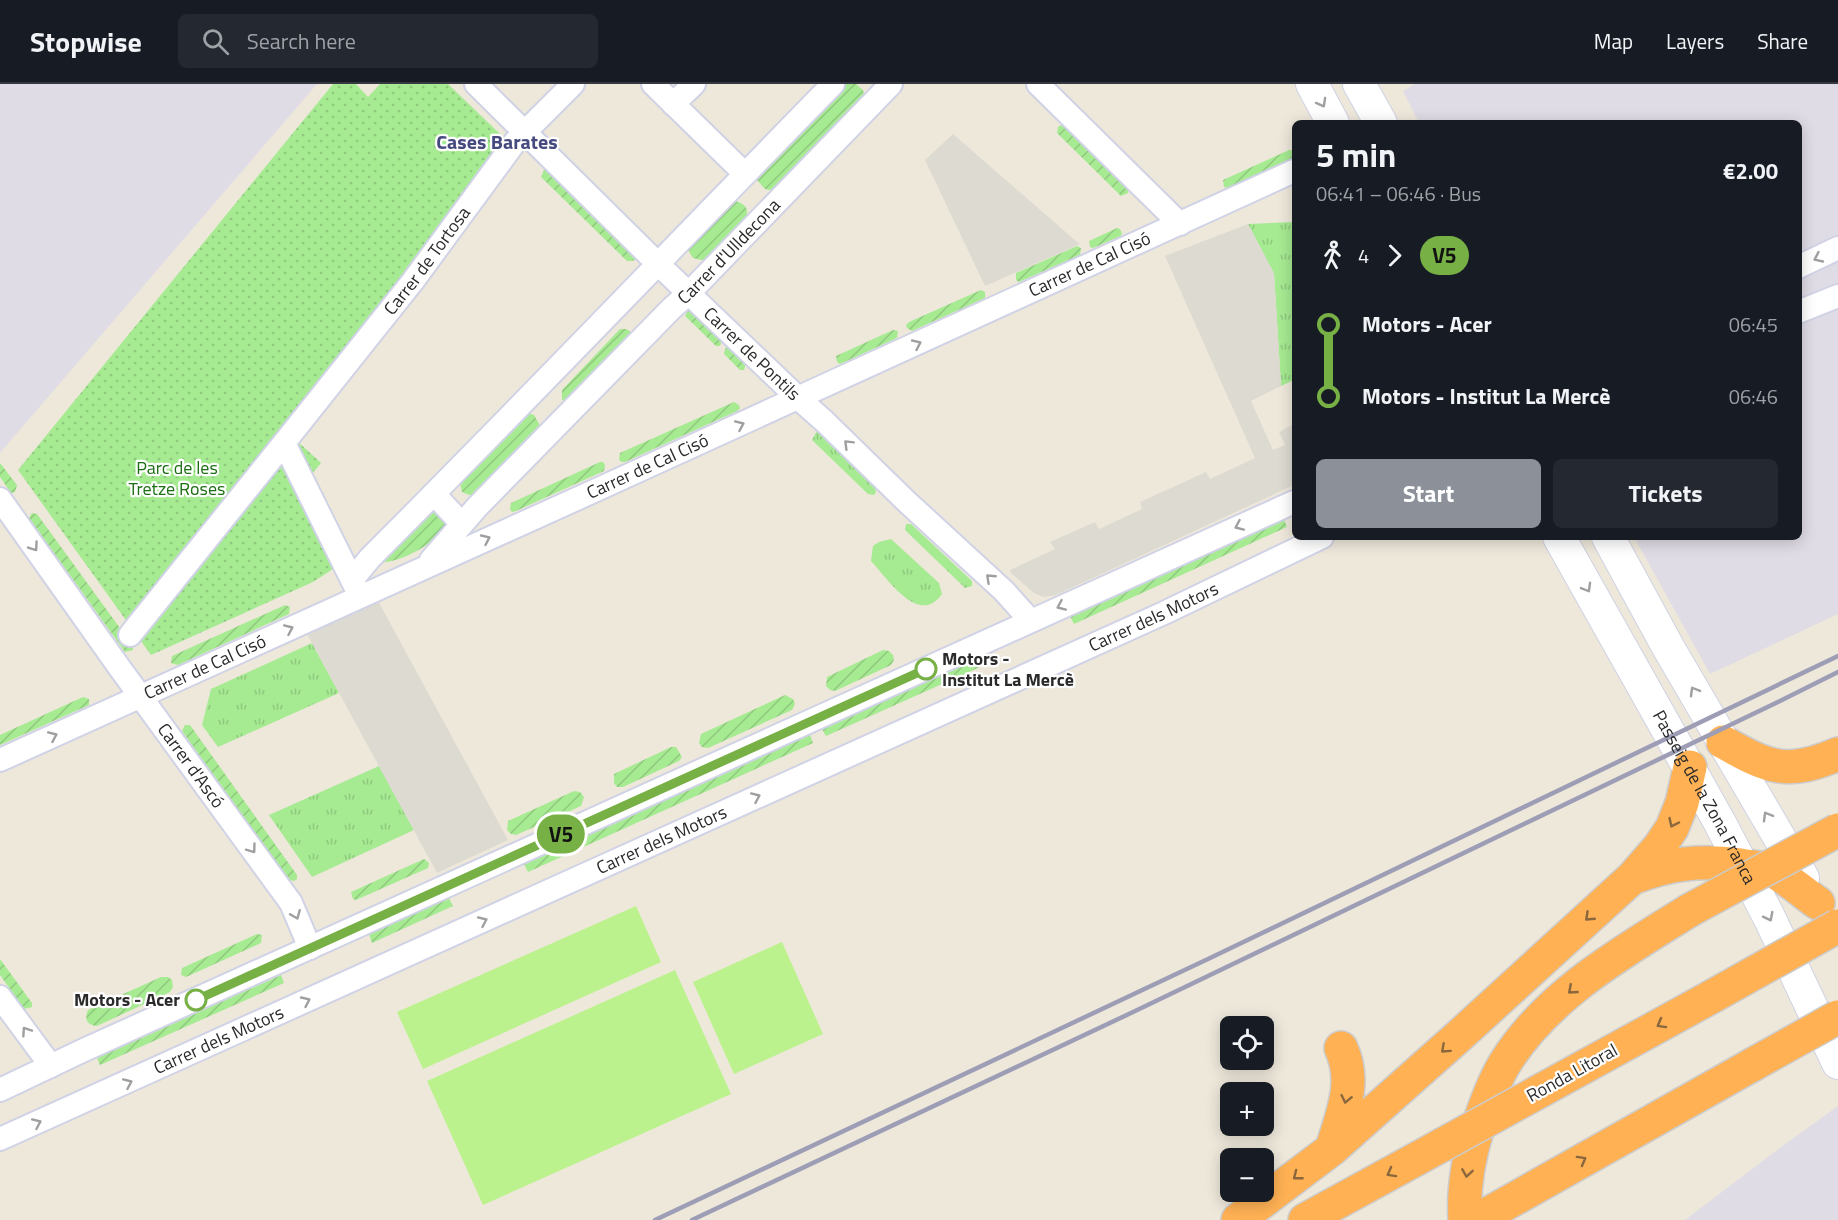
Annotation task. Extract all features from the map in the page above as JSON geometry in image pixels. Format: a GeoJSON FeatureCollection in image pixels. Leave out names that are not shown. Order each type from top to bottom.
{"type":"FeatureCollection","features":[{"type":"Feature","properties":{"kind":"highway"},"geometry":{"type":"LineString","coordinates":[[1723,742],[1757,761],[1784,768],[1814,765],[1838,754]]}},
{"type":"Feature","properties":{"kind":"highway"},"geometry":{"type":"LineString","coordinates":[[1238,1220],[1332,1149],[1460,1036],[1632,878],[1660,846],[1672,828],[1682,803],[1690,768]]}},
{"type":"Feature","properties":{"kind":"highway"},"geometry":{"type":"LineString","coordinates":[[1465,1220],[1470,1154],[1482,1114],[1505,1063],[1550,1010],[1587,978],[1626,950],[1690,910],[1838,830]]}},
{"type":"Feature","properties":{"kind":"highway"},"geometry":{"type":"LineString","coordinates":[[1632,878],[1674,864],[1717,862],[1741,865],[1773,871],[1828,914]]}},
{"type":"Feature","properties":{"kind":"highway","name":"Ronda Litoral"},"geometry":{"type":"LineString","coordinates":[[1305,1220],[1713,996],[1828,914]]}},
{"type":"Feature","properties":{"kind":"highway"},"geometry":{"type":"LineString","coordinates":[[1477,1220],[1838,1017]]}},
{"type":"Feature","properties":{"kind":"highway"},"geometry":{"type":"LineString","coordinates":[[1332,1149],[1349,1081],[1347,1061],[1341,1048]]}},
{"type":"Feature","properties":{"kind":"main road"},"geometry":{"type":"LineString","coordinates":[[1312,84],[1331,120]]}},
{"type":"Feature","properties":{"kind":"main road"},"geometry":{"type":"LineString","coordinates":[[1359,84],[1379,120]]}},
{"type":"Feature","properties":{"kind":"main road","name":"Passeig de la Zona Franca"},"geometry":{"type":"LineString","coordinates":[[1560,540],[1690,768],[1769,917],[1838,1063]]}},
{"type":"Feature","properties":{"kind":"main road"},"geometry":{"type":"LineString","coordinates":[[1610,540],[1723,742],[1828,914],[1838,942]]}},
{"type":"Feature","properties":{"kind":"street","name":"Carrer de Pontils"},"geometry":{"type":"LineString","coordinates":[[476,84],[798,398],[1004,591],[1030,620]]}},
{"type":"Feature","properties":{"kind":"street","name":"Carrer de Tortosa"},"geometry":{"type":"LineString","coordinates":[[130,635],[413,281],[515,142],[573,84]]}},
{"type":"Feature","properties":{"kind":"street"},"geometry":{"type":"LineString","coordinates":[[653,84],[745,174]]}},
{"type":"Feature","properties":{"kind":"street"},"geometry":{"type":"LineString","coordinates":[[673,104],[694,84]]}},
{"type":"Feature","properties":{"kind":"street"},"geometry":{"type":"LineString","coordinates":[[356,589],[370,558],[619,306],[664,269],[745,174],[833,84]]}},
{"type":"Feature","properties":{"kind":"street","name":"Carrer d'Ulldecona"},"geometry":{"type":"LineString","coordinates":[[424,568],[462,524],[559,423],[891,84]]}},
{"type":"Feature","properties":{"kind":"street"},"geometry":{"type":"LineString","coordinates":[[1038,84],[1180,224]]}},
{"type":"Feature","properties":{"kind":"street","name":"Carrer de Cal Cisó"},"geometry":{"type":"LineString","coordinates":[[0,760],[140,697],[356,589],[424,568],[1292,172]]}},
{"type":"Feature","properties":{"kind":"street"},"geometry":{"type":"LineString","coordinates":[[1802,265],[1838,248]]}},
{"type":"Feature","properties":{"kind":"street"},"geometry":{"type":"LineString","coordinates":[[1802,310],[1838,296]]}},
{"type":"Feature","properties":{"kind":"street"},"geometry":{"type":"LineString","coordinates":[[533,394],[559,423]]}},
{"type":"Feature","properties":{"kind":"street"},"geometry":{"type":"LineString","coordinates":[[284,443],[356,589]]}},
{"type":"Feature","properties":{"kind":"street"},"geometry":{"type":"LineString","coordinates":[[434,494],[462,524]]}},
{"type":"Feature","properties":{"kind":"street","name":"Carrer d'Ascó"},"geometry":{"type":"LineString","coordinates":[[0,500],[140,697],[291,903],[310,948]]}},
{"type":"Feature","properties":{"kind":"street"},"geometry":{"type":"LineString","coordinates":[[0,1090],[1292,503]]}},
{"type":"Feature","properties":{"kind":"street","name":"Carrer dels Motors"},"geometry":{"type":"LineString","coordinates":[[0,1139],[1164,613],[1316,540]]}},
{"type":"Feature","properties":{"kind":"street"},"geometry":{"type":"LineString","coordinates":[[0,997],[51,1066]]}},
{"type":"Feature","properties":{"kind":"shaded area"},"geometry":{"type":"Polygon","coordinates":[[[0,84],[317,84],[0,453],[0,84]]]}},
{"type":"Feature","properties":{"kind":"shaded area"},"geometry":{"type":"Polygon","coordinates":[[[1415,84],[1838,84],[1838,614],[1710,674],[1636,540],[1802,540],[1802,120],[1418,120],[1403,91],[1415,84]]]}},
{"type":"Feature","properties":{"kind":"shaded area"},"geometry":{"type":"Polygon","coordinates":[[[953,134],[1080,244],[985,286],[925,160],[953,134]]]}},
{"type":"Feature","properties":{"kind":"shaded area"},"geometry":{"type":"Polygon","coordinates":[[[1248,224],[1274,273],[1281,386],[1251,401],[1273,450],[1285,445],[1279,432],[1292,425],[1292,486],[1056,595],[1043,597],[1034,593],[1010,570],[1055,549],[1050,542],[1095,522],[1099,529],[1142,509],[1140,502],[1206,472],[1210,479],[1255,458],[1165,256],[1248,224]]]}},
{"type":"Feature","properties":{"kind":"shaded area"},"geometry":{"type":"Polygon","coordinates":[[[377,599],[508,840],[437,873],[306,632],[377,599]]]}},
{"type":"Feature","properties":{"kind":"shaded area"},"geometry":{"type":"Polygon","coordinates":[[[1838,1106],[1838,1220],[1685,1220],[1781,1147],[1838,1106]]]}},
{"type":"Feature","properties":{"kind":"green space","name":"Parc de les Tretze Roses"},"geometry":{"type":"Polygon","coordinates":[[[333,84],[356,84],[368,97],[380,84],[448,84],[520,153],[296,440],[321,463],[305,482],[333,569],[313,582],[151,655],[18,470],[333,84]]]}},
{"type":"Feature","properties":{"kind":"green space"},"geometry":{"type":"Polygon","coordinates":[[[840,84],[856,84],[863,90],[865,97],[774,191],[765,189],[757,180],[759,171],[840,84]]]}},
{"type":"Feature","properties":{"kind":"green space"},"geometry":{"type":"Polygon","coordinates":[[[1061,125],[1128,189],[1128,193],[1121,196],[1057,133],[1061,125]]]}},
{"type":"Feature","properties":{"kind":"green space"},"geometry":{"type":"Polygon","coordinates":[[[1292,150],[1292,159],[1228,188],[1224,187],[1223,180],[1292,150]]]}},
{"type":"Feature","properties":{"kind":"green space"},"geometry":{"type":"Polygon","coordinates":[[[544,170],[548,170],[635,255],[633,261],[627,261],[541,177],[544,170]]]}},
{"type":"Feature","properties":{"kind":"green space"},"geometry":{"type":"Polygon","coordinates":[[[728,200],[741,203],[747,209],[742,226],[712,259],[693,258],[688,250],[687,242],[728,200]]]}},
{"type":"Feature","properties":{"kind":"green space"},"geometry":{"type":"Polygon","coordinates":[[[1292,222],[1292,381],[1281,386],[1274,274],[1248,224],[1292,222]]]}},
{"type":"Feature","properties":{"kind":"green space"},"geometry":{"type":"Polygon","coordinates":[[[1117,228],[1122,233],[1121,236],[1093,248],[1090,247],[1089,241],[1117,228]]]}},
{"type":"Feature","properties":{"kind":"green space"},"geometry":{"type":"Polygon","coordinates":[[[1077,246],[1081,248],[1080,255],[1019,282],[1016,280],[1016,273],[1077,246]]]}},
{"type":"Feature","properties":{"kind":"green space"},"geometry":{"type":"Polygon","coordinates":[[[981,290],[985,292],[985,298],[912,331],[907,328],[906,325],[909,322],[981,290]]]}},
{"type":"Feature","properties":{"kind":"green space"},"geometry":{"type":"Polygon","coordinates":[[[688,311],[693,311],[722,340],[720,346],[716,346],[685,316],[688,311]]]}},
{"type":"Feature","properties":{"kind":"green space"},"geometry":{"type":"Polygon","coordinates":[[[620,329],[631,332],[631,340],[567,402],[562,400],[562,390],[620,329]]]}},
{"type":"Feature","properties":{"kind":"green space"},"geometry":{"type":"Polygon","coordinates":[[[893,330],[898,331],[897,338],[840,364],[837,362],[836,356],[893,330]]]}},
{"type":"Feature","properties":{"kind":"green space"},"geometry":{"type":"Polygon","coordinates":[[[727,347],[746,363],[744,370],[740,370],[724,354],[727,347]]]}},
{"type":"Feature","properties":{"kind":"green space"},"geometry":{"type":"Polygon","coordinates":[[[734,402],[740,408],[737,411],[625,462],[619,460],[620,453],[734,402]]]}},
{"type":"Feature","properties":{"kind":"green space"},"geometry":{"type":"Polygon","coordinates":[[[528,413],[534,415],[541,427],[472,496],[462,492],[460,483],[528,413]]]}},
{"type":"Feature","properties":{"kind":"green space"},"geometry":{"type":"Polygon","coordinates":[[[817,431],[875,488],[874,495],[868,494],[812,440],[817,431]]]}},
{"type":"Feature","properties":{"kind":"green space"},"geometry":{"type":"Polygon","coordinates":[[[600,462],[605,465],[604,471],[516,511],[512,512],[510,509],[511,503],[600,462]]]}},
{"type":"Feature","properties":{"kind":"green space"},"geometry":{"type":"Polygon","coordinates":[[[0,463],[17,485],[15,492],[11,493],[0,477],[0,463]]]}},
{"type":"Feature","properties":{"kind":"green space"},"geometry":{"type":"Polygon","coordinates":[[[433,509],[449,525],[444,531],[410,554],[384,562],[382,559],[433,509]]]}},
{"type":"Feature","properties":{"kind":"green space"},"geometry":{"type":"Polygon","coordinates":[[[32,513],[37,514],[133,646],[133,650],[125,652],[29,518],[32,513]]]}},
{"type":"Feature","properties":{"kind":"green space"},"geometry":{"type":"Polygon","coordinates":[[[1284,519],[1287,527],[1074,624],[1070,616],[1284,519]]]}},
{"type":"Feature","properties":{"kind":"green space"},"geometry":{"type":"Polygon","coordinates":[[[906,524],[911,524],[972,581],[972,586],[965,588],[905,530],[906,524]]]}},
{"type":"Feature","properties":{"kind":"green space"},"geometry":{"type":"Polygon","coordinates":[[[891,539],[939,583],[942,594],[933,603],[924,605],[914,603],[904,597],[871,561],[873,546],[891,539]]]}},
{"type":"Feature","properties":{"kind":"green space"},"geometry":{"type":"Polygon","coordinates":[[[285,605],[290,607],[289,614],[178,665],[171,663],[172,656],[285,605]]]}},
{"type":"Feature","properties":{"kind":"green space"},"geometry":{"type":"Polygon","coordinates":[[[312,643],[339,693],[218,747],[202,725],[211,689],[312,643]]]}},
{"type":"Feature","properties":{"kind":"green space"},"geometry":{"type":"Polygon","coordinates":[[[883,650],[893,655],[894,660],[891,665],[835,691],[826,686],[827,677],[883,650]]]}},
{"type":"Feature","properties":{"kind":"green space"},"geometry":{"type":"Polygon","coordinates":[[[976,659],[980,667],[826,736],[822,729],[976,659]]]}},
{"type":"Feature","properties":{"kind":"green space"},"geometry":{"type":"Polygon","coordinates":[[[785,695],[793,699],[795,704],[792,710],[708,748],[702,747],[699,743],[701,734],[785,695]]]}},
{"type":"Feature","properties":{"kind":"green space"},"geometry":{"type":"Polygon","coordinates":[[[83,697],[89,699],[89,705],[0,745],[0,735],[83,697]]]}},
{"type":"Feature","properties":{"kind":"green space"},"geometry":{"type":"Polygon","coordinates":[[[185,725],[190,725],[297,875],[297,879],[289,880],[182,731],[185,725]]]}},
{"type":"Feature","properties":{"kind":"green space"},"geometry":{"type":"Polygon","coordinates":[[[810,735],[813,743],[528,872],[524,864],[810,735]]]}},
{"type":"Feature","properties":{"kind":"green space"},"geometry":{"type":"Polygon","coordinates":[[[671,747],[676,747],[682,757],[679,761],[623,787],[617,787],[614,783],[614,774],[671,747]]]}},
{"type":"Feature","properties":{"kind":"green space"},"geometry":{"type":"Polygon","coordinates":[[[379,766],[414,830],[312,877],[269,815],[379,766]]]}},
{"type":"Feature","properties":{"kind":"green space"},"geometry":{"type":"Polygon","coordinates":[[[574,791],[580,792],[584,797],[581,806],[516,835],[507,830],[508,821],[574,791]]]}},
{"type":"Feature","properties":{"kind":"green space"},"geometry":{"type":"Polygon","coordinates":[[[424,859],[429,863],[428,868],[356,900],[353,899],[351,892],[424,859]]]}},
{"type":"Feature","properties":{"kind":"green space"},"geometry":{"type":"Polygon","coordinates":[[[449,898],[453,906],[372,943],[369,934],[449,898]]]}},
{"type":"Feature","properties":{"kind":"green space"},"geometry":{"type":"Polygon","coordinates":[[[636,906],[661,962],[423,1069],[397,1012],[636,906]]]}},
{"type":"Feature","properties":{"kind":"green space"},"geometry":{"type":"Polygon","coordinates":[[[257,934],[262,935],[261,943],[186,977],[181,975],[182,968],[257,934]]]}},
{"type":"Feature","properties":{"kind":"green space"},"geometry":{"type":"Polygon","coordinates":[[[782,942],[823,1034],[734,1074],[693,982],[782,942]]]}},
{"type":"Feature","properties":{"kind":"green space"},"geometry":{"type":"Polygon","coordinates":[[[0,959],[32,1003],[32,1007],[24,1009],[0,975],[0,959]]]}},
{"type":"Feature","properties":{"kind":"green space"},"geometry":{"type":"Polygon","coordinates":[[[675,970],[731,1094],[483,1205],[427,1081],[675,970]]]}},
{"type":"Feature","properties":{"kind":"green space"},"geometry":{"type":"Polygon","coordinates":[[[281,975],[284,983],[100,1065],[97,1058],[281,975]]]}},
{"type":"Feature","properties":{"kind":"green space"},"geometry":{"type":"Polygon","coordinates":[[[161,977],[168,977],[172,980],[173,987],[170,992],[97,1026],[87,1021],[88,1010],[161,977]]]}},
{"type":"Feature","properties":{"kind":"railway"},"geometry":{"type":"LineString","coordinates":[[655,1220],[1208,959],[1838,656]]}},
{"type":"Feature","properties":{"kind":"railway"},"geometry":{"type":"LineString","coordinates":[[692,1220],[1131,1013],[1838,672]]}},
{"type":"Feature","properties":{"kind":"bus line","name":"V5"},"geometry":{"type":"LineString","coordinates":[[196,1000],[926,669]]}},
{"type":"Feature","properties":{"kind":"place","name":"Motors - Institut La Mercè"},"geometry":{"type":"Point","coordinates":[926,669]}},
{"type":"Feature","properties":{"kind":"place","name":"Motors - Acer"},"geometry":{"type":"Point","coordinates":[196,1000]}},
{"type":"Feature","properties":{"kind":"district","name":"Cases Barates"},"geometry":{"type":"Point","coordinates":[497,142]}}]}
